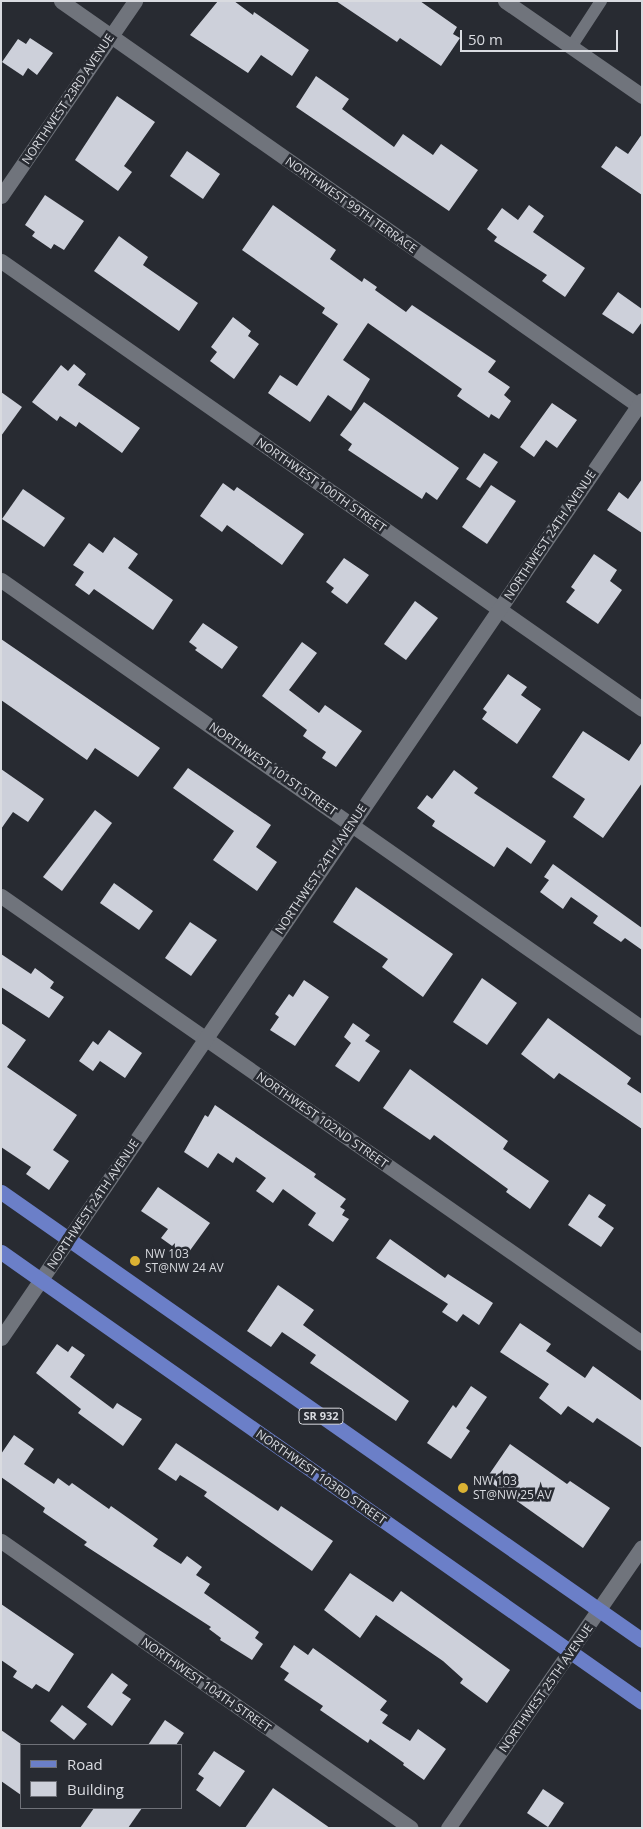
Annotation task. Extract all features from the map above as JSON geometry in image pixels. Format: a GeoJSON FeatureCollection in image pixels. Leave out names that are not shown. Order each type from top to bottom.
{"type":"FeatureCollection","features":[{"type":"Feature","properties":{"kind":"main road","name":"SR 932"},"geometry":{"type":"LineString","coordinates":[[1,1192],[642,1640]]}},
{"type":"Feature","properties":{"kind":"main road","name":"NORTHWEST 103RD STREET"},"geometry":{"type":"LineString","coordinates":[[1,1252],[642,1702]]}},
{"type":"Feature","properties":{"kind":"street","name":"NORTHWEST 99TH TERRACE"},"geometry":{"type":"LineString","coordinates":[[61,1],[641,404]]}},
{"type":"Feature","properties":{"kind":"street","name":"NORTHWEST 23RD AVENUE"},"geometry":{"type":"LineString","coordinates":[[1,196],[135,1]]}},
{"type":"Feature","properties":{"kind":"street"},"geometry":{"type":"LineString","coordinates":[[504,1],[642,96]]}},
{"type":"Feature","properties":{"kind":"street","name":"NORTHWEST 100TH STREET"},"geometry":{"type":"LineString","coordinates":[[1,261],[642,708]]}},
{"type":"Feature","properties":{"kind":"street","name":"NORTHWEST 24TH AVENUE"},"geometry":{"type":"LineString","coordinates":[[1,1338],[641,404]]}},
{"type":"Feature","properties":{"kind":"street","name":"NORTHWEST 101ST STREET"},"geometry":{"type":"LineString","coordinates":[[1,580],[642,1028]]}},
{"type":"Feature","properties":{"kind":"street","name":"NORTHWEST 102ND STREET"},"geometry":{"type":"LineString","coordinates":[[1,896],[642,1344]]}},
{"type":"Feature","properties":{"kind":"street","name":"NORTHWEST 104TH STREET"},"geometry":{"type":"LineString","coordinates":[[1,1541],[411,1828]]}},
{"type":"Feature","properties":{"kind":"street","name":"NORTHWEST 25TH AVENUE"},"geometry":{"type":"LineString","coordinates":[[448,1828],[642,1547]]}},
{"type":"Feature","properties":{"kind":"lane"},"geometry":{"type":"LineString","coordinates":[[571,47],[601,1]]}},
{"type":"Feature","properties":{"kind":"building"},"geometry":{"type":"Polygon","coordinates":[[[218,1],[234,1],[253,15],[254,12],[309,50],[292,76],[261,55],[248,73],[190,35],[218,1]]]}},
{"type":"Feature","properties":{"kind":"building"},"geometry":{"type":"Polygon","coordinates":[[[336,1],[420,1],[457,27],[453,34],[460,38],[441,66],[400,38],[397,42],[336,1]]]}},
{"type":"Feature","properties":{"kind":"building"},"geometry":{"type":"Polygon","coordinates":[[[30,38],[53,53],[37,75],[28,68],[23,76],[2,62],[18,39],[26,44],[30,38]]]}},
{"type":"Feature","properties":{"kind":"building"},"geometry":{"type":"Polygon","coordinates":[[[316,76],[349,99],[342,109],[394,147],[403,134],[433,155],[441,144],[478,170],[449,211],[296,107],[316,76]]]}},
{"type":"Feature","properties":{"kind":"building"},"geometry":{"type":"Polygon","coordinates":[[[117,96],[155,122],[124,166],[132,172],[118,191],[75,160],[117,96]]]}},
{"type":"Feature","properties":{"kind":"building"},"geometry":{"type":"Polygon","coordinates":[[[642,134],[642,195],[601,167],[616,146],[628,154],[642,134]]]}},
{"type":"Feature","properties":{"kind":"building"},"geometry":{"type":"Polygon","coordinates":[[[187,151],[220,174],[203,199],[170,176],[187,151]]]}},
{"type":"Feature","properties":{"kind":"building"},"geometry":{"type":"Polygon","coordinates":[[[45,195],[84,221],[64,250],[54,244],[51,249],[32,236],[35,232],[25,225],[45,195]]]}},
{"type":"Feature","properties":{"kind":"building"},"geometry":{"type":"Polygon","coordinates":[[[273,205],[336,250],[330,259],[362,282],[364,278],[377,287],[375,290],[406,312],[412,305],[496,361],[488,372],[510,387],[504,395],[511,401],[499,419],[491,414],[489,418],[457,396],[462,389],[368,323],[343,360],[370,379],[351,411],[328,395],[310,422],[268,393],[280,375],[297,386],[338,324],[322,313],[325,308],[242,250],[273,205]]]}},
{"type":"Feature","properties":{"kind":"building"},"geometry":{"type":"Polygon","coordinates":[[[529,205],[544,216],[533,232],[585,268],[565,297],[542,281],[547,275],[494,241],[497,237],[487,229],[502,208],[518,220],[529,205]]]}},
{"type":"Feature","properties":{"kind":"building"},"geometry":{"type":"Polygon","coordinates":[[[119,236],[148,257],[143,265],[198,303],[179,331],[94,271],[119,236]]]}},
{"type":"Feature","properties":{"kind":"building"},"geometry":{"type":"Polygon","coordinates":[[[618,292],[642,309],[642,322],[633,334],[602,314],[618,292]]]}},
{"type":"Feature","properties":{"kind":"building"},"geometry":{"type":"Polygon","coordinates":[[[233,317],[251,331],[248,336],[259,344],[234,379],[210,361],[217,352],[211,347],[233,317]]]}},
{"type":"Feature","properties":{"kind":"building"},"geometry":{"type":"Polygon","coordinates":[[[74,364],[86,374],[78,385],[140,428],[122,453],[79,422],[76,427],[60,416],[57,421],[32,402],[61,365],[68,371],[74,364]]]}},
{"type":"Feature","properties":{"kind":"building"},"geometry":{"type":"Polygon","coordinates":[[[1,392],[22,407],[1,436],[1,392]]]}},
{"type":"Feature","properties":{"kind":"building"},"geometry":{"type":"Polygon","coordinates":[[[364,402],[459,468],[437,500],[426,492],[422,499],[348,450],[352,444],[340,435],[364,402]]]}},
{"type":"Feature","properties":{"kind":"building"},"geometry":{"type":"Polygon","coordinates":[[[552,403],[577,420],[557,448],[546,440],[534,457],[520,447],[552,403]]]}},
{"type":"Feature","properties":{"kind":"building"},"geometry":{"type":"Polygon","coordinates":[[[484,453],[498,462],[480,488],[466,479],[484,453]]]}},
{"type":"Feature","properties":{"kind":"building"},"geometry":{"type":"Polygon","coordinates":[[[642,479],[642,533],[607,510],[619,492],[628,499],[642,479]]]}},
{"type":"Feature","properties":{"kind":"building"},"geometry":{"type":"Polygon","coordinates":[[[223,483],[234,491],[237,487],[304,534],[282,565],[227,525],[222,532],[200,516],[223,483]]]}},
{"type":"Feature","properties":{"kind":"building"},"geometry":{"type":"Polygon","coordinates":[[[491,485],[516,501],[487,544],[462,527],[491,485]]]}},
{"type":"Feature","properties":{"kind":"building"},"geometry":{"type":"Polygon","coordinates":[[[23,489],[65,518],[44,547],[2,519],[23,489]]]}},
{"type":"Feature","properties":{"kind":"building"},"geometry":{"type":"Polygon","coordinates":[[[114,537],[138,554],[128,568],[173,600],[153,630],[94,589],[89,595],[75,585],[84,572],[73,565],[89,543],[103,553],[114,537]]]}},
{"type":"Feature","properties":{"kind":"building"},"geometry":{"type":"Polygon","coordinates":[[[594,554],[617,570],[610,581],[622,590],[598,624],[566,602],[575,590],[571,587],[594,554]]]}},
{"type":"Feature","properties":{"kind":"building"},"geometry":{"type":"Polygon","coordinates":[[[344,558],[369,575],[347,604],[331,592],[334,588],[326,582],[344,558]]]}},
{"type":"Feature","properties":{"kind":"building"},"geometry":{"type":"Polygon","coordinates":[[[415,601],[438,618],[406,660],[384,644],[415,601]]]}},
{"type":"Feature","properties":{"kind":"building"},"geometry":{"type":"Polygon","coordinates":[[[203,623],[238,647],[222,669],[195,650],[197,648],[189,642],[203,623]]]}},
{"type":"Feature","properties":{"kind":"building"},"geometry":{"type":"Polygon","coordinates":[[[1,639],[160,748],[138,777],[95,748],[87,760],[1,700],[1,639]]]}},
{"type":"Feature","properties":{"kind":"building"},"geometry":{"type":"Polygon","coordinates":[[[302,642],[317,653],[289,690],[319,713],[325,705],[362,731],[336,767],[322,758],[326,752],[303,736],[307,730],[262,696],[302,642]]]}},
{"type":"Feature","properties":{"kind":"building"},"geometry":{"type":"Polygon","coordinates":[[[508,674],[527,687],[521,695],[541,709],[517,744],[482,719],[487,712],[483,709],[508,674]]]}},
{"type":"Feature","properties":{"kind":"building"},"geometry":{"type":"Polygon","coordinates":[[[583,731],[629,761],[642,742],[642,783],[603,838],[573,817],[585,799],[552,777],[583,731]]]}},
{"type":"Feature","properties":{"kind":"building"},"geometry":{"type":"Polygon","coordinates":[[[188,768],[271,825],[256,847],[277,862],[257,891],[213,860],[234,831],[173,788],[188,768]]]}},
{"type":"Feature","properties":{"kind":"building"},"geometry":{"type":"Polygon","coordinates":[[[1,769],[44,799],[28,822],[13,812],[1,829],[1,769]]]}},
{"type":"Feature","properties":{"kind":"building"},"geometry":{"type":"Polygon","coordinates":[[[454,770],[478,788],[474,793],[546,841],[531,864],[507,847],[494,867],[432,826],[435,821],[417,808],[427,795],[432,799],[454,770]]]}},
{"type":"Feature","properties":{"kind":"building"},"geometry":{"type":"Polygon","coordinates":[[[95,810],[112,823],[62,891],[43,877],[95,810]]]}},
{"type":"Feature","properties":{"kind":"building"},"geometry":{"type":"Polygon","coordinates":[[[553,864],[642,928],[642,950],[625,938],[621,942],[593,923],[598,916],[571,897],[563,909],[540,892],[549,880],[544,877],[553,864]]]}},
{"type":"Feature","properties":{"kind":"building"},"geometry":{"type":"Polygon","coordinates":[[[114,883],[153,911],[139,930],[100,903],[114,883]]]}},
{"type":"Feature","properties":{"kind":"building"},"geometry":{"type":"Polygon","coordinates":[[[356,887],[453,954],[423,997],[382,967],[388,959],[333,922],[356,887]]]}},
{"type":"Feature","properties":{"kind":"building"},"geometry":{"type":"Polygon","coordinates":[[[190,922],[217,940],[191,976],[165,958],[190,922]]]}},
{"type":"Feature","properties":{"kind":"building"},"geometry":{"type":"Polygon","coordinates":[[[1,954],[31,974],[35,968],[54,982],[50,988],[64,997],[49,1018],[1,987],[1,954]]]}},
{"type":"Feature","properties":{"kind":"building"},"geometry":{"type":"Polygon","coordinates":[[[482,978],[517,1003],[487,1045],[453,1022],[482,978]]]}},
{"type":"Feature","properties":{"kind":"building"},"geometry":{"type":"Polygon","coordinates":[[[304,980],[329,997],[295,1046],[270,1030],[279,1017],[275,1014],[289,994],[293,997],[304,980]]]}},
{"type":"Feature","properties":{"kind":"building"},"geometry":{"type":"Polygon","coordinates":[[[548,1018],[631,1078],[627,1084],[642,1094],[642,1129],[559,1073],[554,1079],[521,1054],[548,1018]]]}},
{"type":"Feature","properties":{"kind":"building"},"geometry":{"type":"Polygon","coordinates":[[[1,1023],[26,1040],[7,1067],[77,1115],[53,1150],[69,1161],[49,1190],[26,1174],[31,1167],[1,1147],[1,1023]]]}},
{"type":"Feature","properties":{"kind":"building"},"geometry":{"type":"Polygon","coordinates":[[[353,1023],[370,1035],[365,1041],[380,1051],[359,1082],[335,1066],[351,1043],[344,1037],[353,1023]]]}},
{"type":"Feature","properties":{"kind":"building"},"geometry":{"type":"Polygon","coordinates":[[[109,1030],[142,1053],[125,1078],[100,1061],[93,1071],[79,1061],[93,1041],[98,1045],[109,1030]]]}},
{"type":"Feature","properties":{"kind":"building"},"geometry":{"type":"Polygon","coordinates":[[[410,1069],[508,1141],[503,1149],[549,1181],[530,1209],[506,1192],[508,1189],[434,1135],[430,1140],[383,1108],[410,1069]]]}},
{"type":"Feature","properties":{"kind":"building"},"geometry":{"type":"Polygon","coordinates":[[[215,1105],[316,1174],[314,1177],[346,1199],[340,1207],[345,1210],[342,1215],[349,1219],[333,1242],[308,1225],[316,1213],[283,1189],[273,1203],[256,1191],[266,1178],[236,1157],[233,1163],[218,1153],[208,1168],[184,1152],[205,1115],[208,1117],[215,1105]]]}},
{"type":"Feature","properties":{"kind":"building"},"geometry":{"type":"Polygon","coordinates":[[[158,1187],[210,1223],[186,1256],[161,1238],[168,1229],[141,1211],[158,1187]]]}},
{"type":"Feature","properties":{"kind":"building"},"geometry":{"type":"Polygon","coordinates":[[[589,1194],[606,1205],[598,1217],[614,1228],[601,1247],[568,1225],[589,1194]]]}},
{"type":"Feature","properties":{"kind":"building"},"geometry":{"type":"Polygon","coordinates":[[[390,1239],[445,1278],[448,1274],[493,1303],[479,1325],[463,1314],[457,1322],[442,1312],[448,1304],[376,1258],[390,1239]]]}},
{"type":"Feature","properties":{"kind":"building"},"geometry":{"type":"Polygon","coordinates":[[[278,1285],[314,1310],[303,1325],[409,1401],[396,1421],[310,1363],[316,1355],[282,1332],[271,1347],[247,1331],[278,1285]]]}},
{"type":"Feature","properties":{"kind":"building"},"geometry":{"type":"Polygon","coordinates":[[[520,1323],[551,1344],[546,1351],[585,1378],[593,1366],[642,1401],[642,1448],[597,1418],[593,1423],[568,1406],[561,1415],[539,1398],[549,1384],[500,1352],[520,1323]]]}},
{"type":"Feature","properties":{"kind":"building"},"geometry":{"type":"Polygon","coordinates":[[[57,1344],[68,1352],[72,1346],[85,1355],[70,1377],[113,1409],[117,1403],[142,1419],[123,1446],[78,1413],[81,1409],[36,1373],[57,1344]]]}},
{"type":"Feature","properties":{"kind":"building"},"geometry":{"type":"Polygon","coordinates":[[[471,1386],[487,1397],[466,1428],[470,1431],[451,1459],[427,1443],[453,1405],[456,1408],[471,1386]]]}},
{"type":"Feature","properties":{"kind":"building"},"geometry":{"type":"Polygon","coordinates":[[[14,1435],[34,1449],[24,1464],[54,1484],[58,1478],[69,1486],[72,1483],[109,1509],[111,1506],[158,1539],[153,1546],[181,1564],[187,1556],[202,1567],[196,1575],[210,1584],[204,1593],[259,1632],[255,1638],[263,1644],[252,1660],[220,1640],[221,1638],[209,1629],[211,1627],[84,1545],[87,1542],[43,1512],[45,1508],[1,1477],[1,1454],[14,1435]]]}},
{"type":"Feature","properties":{"kind":"building"},"geometry":{"type":"Polygon","coordinates":[[[176,1443],[278,1511],[281,1506],[333,1541],[312,1571],[204,1496],[207,1492],[180,1475],[176,1481],[158,1469],[176,1443]]]}},
{"type":"Feature","properties":{"kind":"building"},"geometry":{"type":"Polygon","coordinates":[[[510,1444],[567,1484],[570,1481],[610,1508],[583,1548],[486,1479],[510,1444]]]}},
{"type":"Feature","properties":{"kind":"building"},"geometry":{"type":"Polygon","coordinates":[[[350,1573],[393,1602],[401,1591],[510,1670],[487,1703],[460,1683],[463,1679],[443,1661],[376,1615],[360,1638],[324,1610],[350,1573]]]}},
{"type":"Feature","properties":{"kind":"building"},"geometry":{"type":"Polygon","coordinates":[[[1,1604],[74,1654],[49,1692],[36,1684],[32,1689],[13,1677],[17,1671],[1,1660],[1,1604]]]}},
{"type":"Feature","properties":{"kind":"building"},"geometry":{"type":"Polygon","coordinates":[[[294,1645],[308,1655],[313,1648],[387,1701],[380,1710],[388,1715],[382,1723],[410,1741],[418,1729],[446,1749],[424,1780],[370,1739],[368,1743],[320,1710],[323,1706],[284,1680],[289,1673],[280,1667],[294,1645]]]}},
{"type":"Feature","properties":{"kind":"building"},"geometry":{"type":"Polygon","coordinates":[[[112,1673],[128,1685],[122,1693],[131,1699],[112,1726],[87,1707],[112,1673]]]}},
{"type":"Feature","properties":{"kind":"building"},"geometry":{"type":"Polygon","coordinates":[[[62,1705],[87,1724],[74,1740],[50,1721],[62,1705]]]}},
{"type":"Feature","properties":{"kind":"building"},"geometry":{"type":"Polygon","coordinates":[[[165,1720],[184,1733],[177,1744],[149,1744],[165,1720]]]}},
{"type":"Feature","properties":{"kind":"building"},"geometry":{"type":"Polygon","coordinates":[[[1,1730],[21,1744],[20,1794],[1,1781],[1,1730]]]}},
{"type":"Feature","properties":{"kind":"building"},"geometry":{"type":"Polygon","coordinates":[[[214,1751],[245,1771],[220,1807],[196,1790],[204,1778],[198,1774],[214,1751]]]}},
{"type":"Feature","properties":{"kind":"building"},"geometry":{"type":"Polygon","coordinates":[[[273,1788],[330,1828],[245,1828],[273,1788]]]}},
{"type":"Feature","properties":{"kind":"building"},"geometry":{"type":"Polygon","coordinates":[[[543,1789],[564,1803],[548,1827],[527,1813],[543,1789]]]}},
{"type":"Feature","properties":{"kind":"building"},"geometry":{"type":"Polygon","coordinates":[[[93,1809],[141,1809],[128,1828],[80,1828],[93,1809]]]}},
{"type":"Feature","properties":{"kind":"place","name":"NW 103 ST@NW 24 AV"},"geometry":{"type":"Point","coordinates":[135,1261]}},
{"type":"Feature","properties":{"kind":"place","name":"NW 103 ST@NW 25 AV"},"geometry":{"type":"Point","coordinates":[463,1488]}}]}
